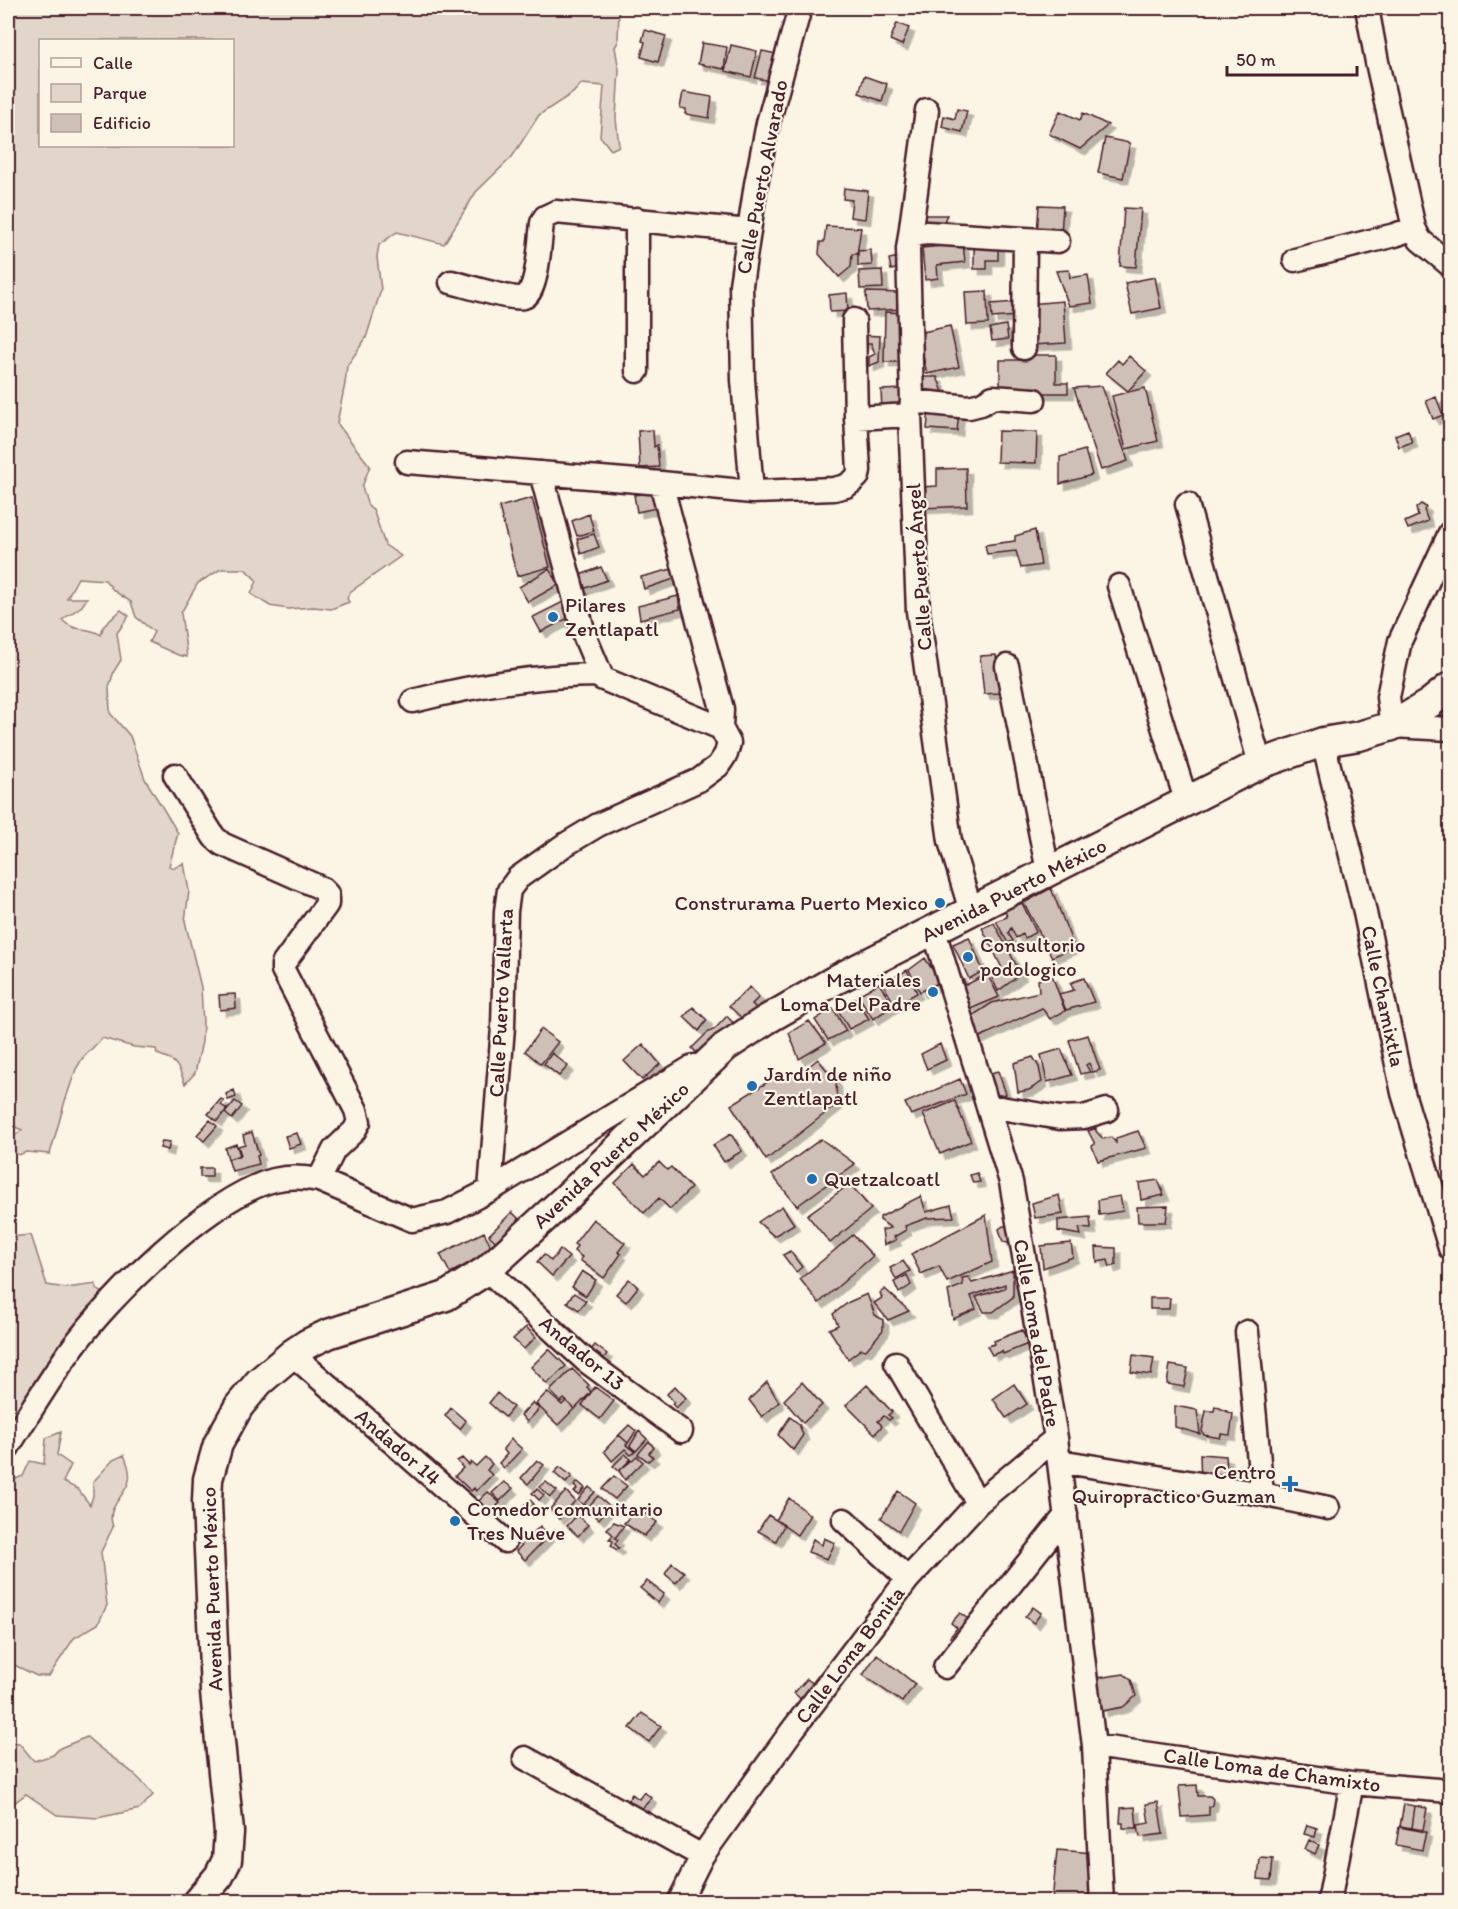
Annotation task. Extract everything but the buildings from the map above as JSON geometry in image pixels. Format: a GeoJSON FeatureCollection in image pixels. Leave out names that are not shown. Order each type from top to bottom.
{"type":"FeatureCollection","features":[{"type":"Feature","properties":{"kind":"main road","name":"Avenida Puerto México"},"geometry":{"type":"LineString","coordinates":[[197,1902],[219,1876],[227,1860],[229,1832],[215,1692],[208,1479],[218,1444],[239,1406],[259,1382],[292,1354],[328,1334],[446,1296],[487,1270],[725,1047],[766,1020],[837,979],[1260,764],[1323,742],[1359,736],[1392,726],[1430,704],[1450,687]]}},
{"type":"Feature","properties":{"kind":"street","name":"Calle Puerto Alvarado"},"geometry":{"type":"LineString","coordinates":[[752,492],[743,380],[741,285],[768,123],[800,8]]}},
{"type":"Feature","properties":{"kind":"street"},"geometry":{"type":"LineString","coordinates":[[1367,8],[1414,228],[1420,240],[1450,265]]}},
{"type":"Feature","properties":{"kind":"street","name":"Calle Puerto Ángel"},"geometry":{"type":"LineString","coordinates":[[927,110],[919,234],[908,249],[918,611],[950,841],[971,911]]}},
{"type":"Feature","properties":{"kind":"street"},"geometry":{"type":"LineString","coordinates":[[452,282],[511,297],[524,297],[532,290],[535,281],[542,223],[550,214],[565,212],[749,231]]}},
{"type":"Feature","properties":{"kind":"street"},"geometry":{"type":"LineString","coordinates":[[637,219],[637,371]]}},
{"type":"Feature","properties":{"kind":"street"},"geometry":{"type":"LineString","coordinates":[[1295,260],[1395,236],[1414,228]]}},
{"type":"Feature","properties":{"kind":"street"},"geometry":{"type":"LineString","coordinates":[[919,234],[1058,241]]}},
{"type":"Feature","properties":{"kind":"street"},"geometry":{"type":"LineString","coordinates":[[1024,240],[1024,348]]}},
{"type":"Feature","properties":{"kind":"street"},"geometry":{"type":"LineString","coordinates":[[407,462],[752,492],[834,489],[846,486],[858,477],[859,470],[854,320]]}},
{"type":"Feature","properties":{"kind":"street"},"geometry":{"type":"LineString","coordinates":[[856,418],[911,408],[969,407],[993,398],[1034,400]]}},
{"type":"Feature","properties":{"kind":"street"},"geometry":{"type":"LineString","coordinates":[[541,473],[585,637],[601,678],[721,728]]}},
{"type":"Feature","properties":{"kind":"street","name":"Calle Puerto Vallarta"},"geometry":{"type":"LineString","coordinates":[[490,1190],[504,1027],[506,911],[509,890],[518,878],[563,846],[598,825],[680,789],[710,772],[718,766],[726,754],[729,743],[721,728],[722,709],[661,483]]}},
{"type":"Feature","properties":{"kind":"street"},"geometry":{"type":"LineString","coordinates":[[1187,504],[1260,764]]}},
{"type":"Feature","properties":{"kind":"street"},"geometry":{"type":"LineString","coordinates":[[1450,533],[1401,641],[1388,697],[1392,726],[1450,729]]}},
{"type":"Feature","properties":{"kind":"street"},"geometry":{"type":"LineString","coordinates":[[1119,586],[1186,801]]}},
{"type":"Feature","properties":{"kind":"street"},"geometry":{"type":"LineString","coordinates":[[1007,666],[1048,872]]}},
{"type":"Feature","properties":{"kind":"street"},"geometry":{"type":"LineString","coordinates":[[413,701],[457,690],[524,680],[561,675],[601,675]]}},
{"type":"Feature","properties":{"kind":"street","name":"Calle Chamixtla"},"geometry":{"type":"LineString","coordinates":[[1323,742],[1364,908],[1402,1093],[1450,1248]]}},
{"type":"Feature","properties":{"kind":"street"},"geometry":{"type":"LineString","coordinates":[[176,775],[214,837],[222,844],[321,888],[327,894],[327,903],[283,964],[283,970],[356,1110],[359,1122],[354,1131],[334,1150],[319,1180]]}},
{"type":"Feature","properties":{"kind":"street","name":"Calle Loma del Padre"},"geometry":{"type":"LineString","coordinates":[[934,931],[1011,1182],[1056,1438],[1094,1746],[1102,1902]]}},
{"type":"Feature","properties":{"kind":"street"},"geometry":{"type":"LineString","coordinates":[[8,1447],[79,1339],[123,1288],[202,1220],[248,1190],[273,1180],[304,1177],[319,1180],[412,1220],[447,1212],[490,1190],[725,1047]]}},
{"type":"Feature","properties":{"kind":"street"},"geometry":{"type":"LineString","coordinates":[[989,1106],[1059,1118],[1084,1117],[1107,1110]]}},
{"type":"Feature","properties":{"kind":"street","name":"Andador 13"},"geometry":{"type":"LineString","coordinates":[[487,1270],[586,1361],[681,1431]]}},
{"type":"Feature","properties":{"kind":"street"},"geometry":{"type":"LineString","coordinates":[[1246,1332],[1262,1494]]}},
{"type":"Feature","properties":{"kind":"street","name":"Andador 14"},"geometry":{"type":"LineString","coordinates":[[292,1354],[504,1540]]}},
{"type":"Feature","properties":{"kind":"street"},"geometry":{"type":"LineString","coordinates":[[896,1363],[978,1503]]}},
{"type":"Feature","properties":{"kind":"street","name":"Calle Loma Bonita"},"geometry":{"type":"LineString","coordinates":[[679,1902],[702,1856],[791,1732],[908,1579],[978,1503],[1056,1438]]}},
{"type":"Feature","properties":{"kind":"street"},"geometry":{"type":"LineString","coordinates":[[1059,1461],[1262,1494],[1328,1508]]}},
{"type":"Feature","properties":{"kind":"street"},"geometry":{"type":"LineString","coordinates":[[945,1667],[1066,1515]]}},
{"type":"Feature","properties":{"kind":"street"},"geometry":{"type":"LineString","coordinates":[[844,1520],[908,1579]]}},
{"type":"Feature","properties":{"kind":"street","name":"Calle Loma de Chamixto"},"geometry":{"type":"LineString","coordinates":[[1094,1746],[1352,1783],[1450,1791]]}},
{"type":"Feature","properties":{"kind":"street"},"geometry":{"type":"LineString","coordinates":[[525,1758],[702,1856]]}},
{"type":"Feature","properties":{"kind":"street"},"geometry":{"type":"LineString","coordinates":[[1329,1902],[1352,1783]]}},
{"type":"Feature","properties":{"kind":"green space"},"geometry":{"type":"Polygon","coordinates":[[[8,8],[619,8],[618,42],[615,47],[619,70],[616,118],[619,146],[611,150],[600,136],[604,86],[581,84],[573,93],[539,115],[512,157],[476,192],[444,244],[397,232],[379,245],[377,257],[381,290],[366,338],[347,366],[337,423],[370,466],[362,487],[368,506],[373,509],[385,545],[401,556],[350,592],[347,598],[349,602],[331,609],[314,607],[288,609],[270,606],[251,594],[257,581],[245,569],[221,569],[198,583],[181,613],[187,657],[149,642],[154,632],[136,617],[131,602],[114,591],[105,580],[78,578],[67,598],[87,598],[82,606],[62,620],[72,627],[101,635],[103,627],[121,610],[129,616],[117,633],[121,660],[114,671],[109,687],[110,713],[130,736],[145,779],[178,833],[169,866],[174,868],[184,863],[189,891],[185,921],[201,987],[202,1042],[195,1073],[185,1084],[176,1064],[157,1054],[156,1049],[134,1047],[102,1038],[82,1059],[76,1069],[50,1154],[26,1152],[19,1155],[8,1150],[8,1141],[22,1130],[8,1124],[8,8]]]}},
{"type":"Feature","properties":{"kind":"green space"},"geometry":{"type":"Polygon","coordinates":[[[31,1235],[47,1285],[66,1288],[96,1284],[97,1290],[107,1294],[74,1335],[54,1351],[48,1361],[44,1383],[17,1419],[9,1414],[8,1410],[8,1237],[31,1235]]]}},
{"type":"Feature","properties":{"kind":"green space"},"geometry":{"type":"Polygon","coordinates":[[[61,1432],[57,1455],[71,1465],[63,1482],[78,1489],[90,1505],[93,1496],[93,1482],[113,1460],[124,1455],[130,1477],[113,1509],[111,1520],[113,1527],[101,1552],[107,1605],[98,1624],[74,1638],[49,1676],[37,1676],[8,1662],[8,1482],[23,1476],[30,1461],[44,1464],[46,1438],[61,1432]]]}},
{"type":"Feature","properties":{"kind":"green space"},"geometry":{"type":"Polygon","coordinates":[[[87,1737],[139,1778],[153,1795],[140,1809],[97,1818],[57,1815],[26,1794],[14,1803],[8,1800],[8,1742],[19,1743],[34,1761],[53,1755],[60,1748],[87,1737]]]}},
{"type":"Feature","properties":{"kind":"place","name":"Pilares Zentlapatl"},"geometry":{"type":"Point","coordinates":[553,617]}},
{"type":"Feature","properties":{"kind":"place","name":"Construrama Puerto Mexico"},"geometry":{"type":"Point","coordinates":[940,903]}},
{"type":"Feature","properties":{"kind":"place","name":"Consultorio podologico"},"geometry":{"type":"Point","coordinates":[968,957]}},
{"type":"Feature","properties":{"kind":"place","name":"Materiales Loma Del Padre"},"geometry":{"type":"Point","coordinates":[933,992]}},
{"type":"Feature","properties":{"kind":"place","name":"Jardín de niño Zentlapatl"},"geometry":{"type":"Point","coordinates":[752,1086]}},
{"type":"Feature","properties":{"kind":"place","name":"Quetzalcoatl"},"geometry":{"type":"Point","coordinates":[812,1179]}},
{"type":"Feature","properties":{"kind":"place","name":"Centro Quiropractico Guzman"},"geometry":{"type":"Point","coordinates":[1290,1484]}},
{"type":"Feature","properties":{"kind":"place","name":"Comedor comunitario Tres Nueve"},"geometry":{"type":"Point","coordinates":[455,1521]}}]}
